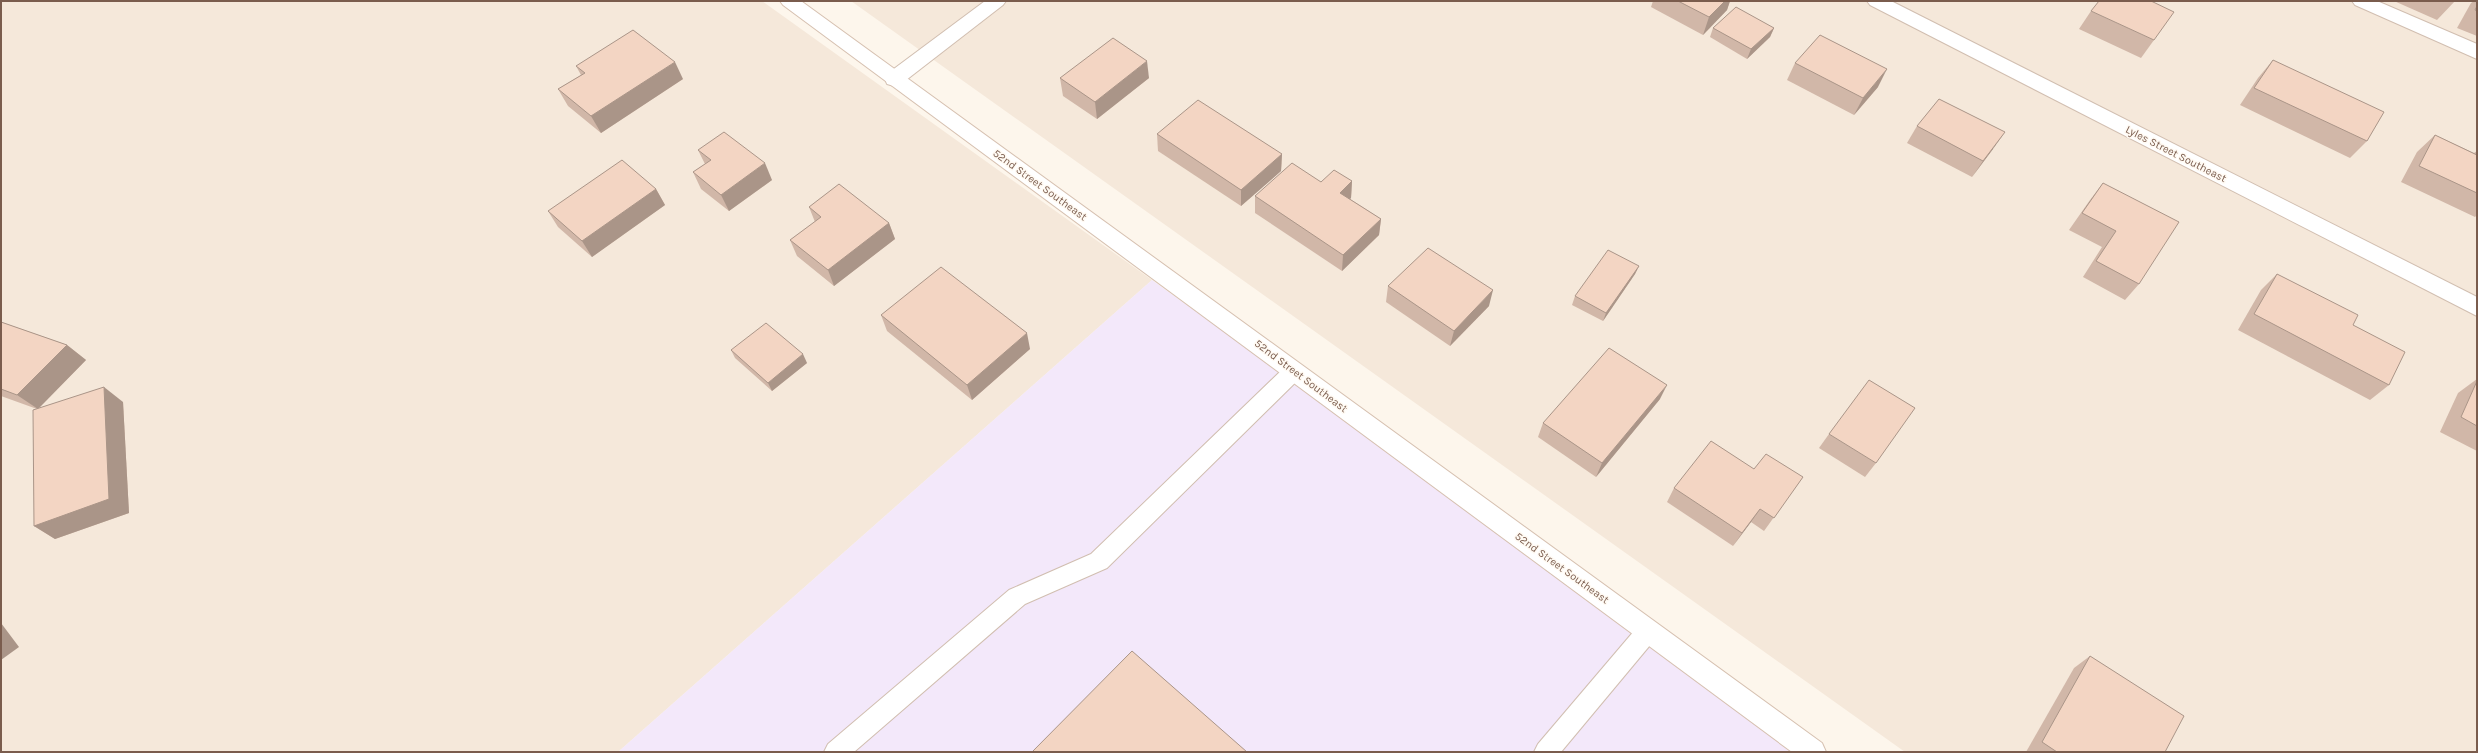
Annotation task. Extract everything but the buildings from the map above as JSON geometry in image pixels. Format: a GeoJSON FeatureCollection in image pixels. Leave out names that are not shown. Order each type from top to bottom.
{"type":"FeatureCollection","features":[{"type":"Feature","properties":{"kind":"main road","name":"52nd Street Southeast"},"geometry":{"type":"LineString","coordinates":[[789,1],[1813,752]]}},
{"type":"Feature","properties":{"kind":"main road"},"geometry":{"type":"LineString","coordinates":[[894,78],[997,1]]}},
{"type":"Feature","properties":{"kind":"main road","name":"Lyles Street Southeast"},"geometry":{"type":"LineString","coordinates":[[1876,1],[2477,307]]}},
{"type":"Feature","properties":{"kind":"main road"},"geometry":{"type":"LineString","coordinates":[[2361,1],[2477,52]]}},
{"type":"Feature","properties":{"kind":"lane"},"geometry":{"type":"LineString","coordinates":[[836,752],[1016,597],[1099,561],[1294,371]]}},
{"type":"Feature","properties":{"kind":"lane"},"geometry":{"type":"LineString","coordinates":[[1546,752],[1648,630]]}},
{"type":"Feature","properties":{"kind":"shaded area"},"geometry":{"type":"Polygon","coordinates":[[[1,1],[762,1],[1152,280],[618,752],[1,752],[1,1]]]}},
{"type":"Feature","properties":{"kind":"shaded area"},"geometry":{"type":"Polygon","coordinates":[[[851,1],[2477,1],[2477,752],[1905,752],[851,1]]]}},
{"type":"Feature","properties":{"kind":"shaded area"},"geometry":{"type":"Polygon","coordinates":[[[1152,280],[1808,752],[618,752],[1152,280]]]}}]}
